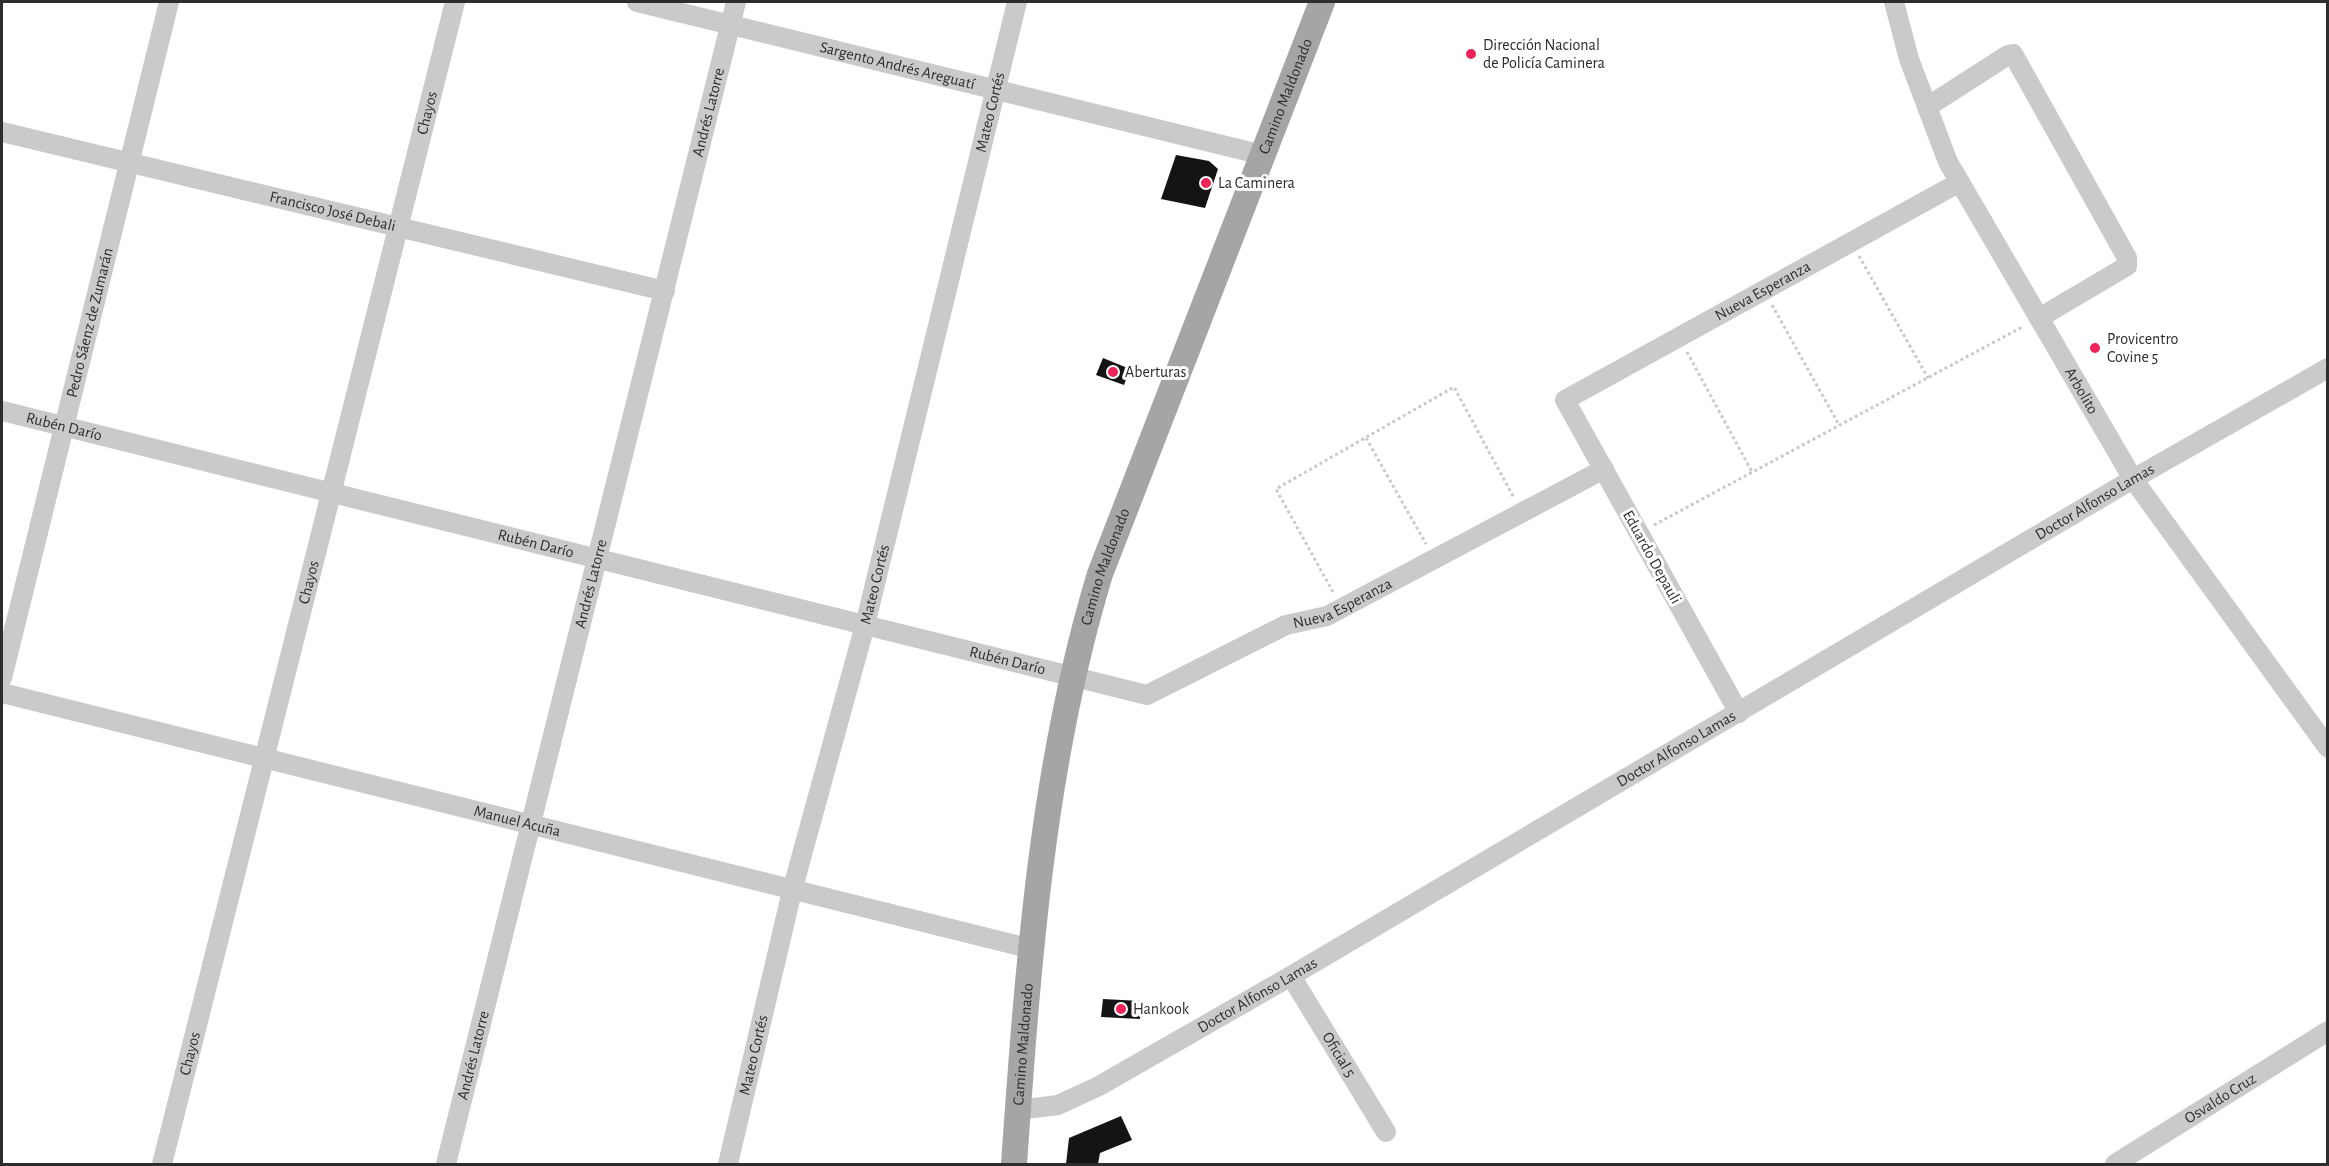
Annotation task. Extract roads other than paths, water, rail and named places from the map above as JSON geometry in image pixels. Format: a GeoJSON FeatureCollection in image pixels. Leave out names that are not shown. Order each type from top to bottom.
{"type":"FeatureCollection","features":[{"type":"Feature","properties":{"kind":"main road","name":"Camino Maldonado"},"geometry":{"type":"LineString","coordinates":[[1014,1164],[1032,949],[1046,817],[1072,675],[1100,574],[1322,2]]}},
{"type":"Feature","properties":{"kind":"street","name":"Pedro Sáenz de Zumarán"},"geometry":{"type":"LineString","coordinates":[[2,678],[169,2]]}},
{"type":"Feature","properties":{"kind":"street","name":"Chayos"},"geometry":{"type":"LineString","coordinates":[[162,1164],[266,759],[455,2]]}},
{"type":"Feature","properties":{"kind":"street","name":"Sargento Andrés Areguatí"},"geometry":{"type":"LineString","coordinates":[[637,2],[1263,155]]}},
{"type":"Feature","properties":{"kind":"street","name":"Andrés Latorre"},"geometry":{"type":"LineString","coordinates":[[446,1164],[736,2]]}},
{"type":"Feature","properties":{"kind":"street","name":"Mateo Cortés"},"geometry":{"type":"LineString","coordinates":[[728,1164],[792,891],[866,626],[1017,2]]}},
{"type":"Feature","properties":{"kind":"street","name":"Arbolito"},"geometry":{"type":"LineString","coordinates":[[1894,2],[1909,59],[1948,162],[2133,479],[2328,748]]}},
{"type":"Feature","properties":{"kind":"street"},"geometry":{"type":"LineString","coordinates":[[1927,106],[2013,54],[2127,258],[2127,266],[2039,318]]}},
{"type":"Feature","properties":{"kind":"street","name":"Francisco José Debali"},"geometry":{"type":"LineString","coordinates":[[2,132],[665,291]]}},
{"type":"Feature","properties":{"kind":"street","name":"Nueva Esperanza"},"geometry":{"type":"LineString","coordinates":[[1565,400],[1960,182]]}},
{"type":"Feature","properties":{"kind":"street","name":"Doctor Alfonso Lamas"},"geometry":{"type":"LineString","coordinates":[[1018,1110],[1058,1106],[1099,1086],[1739,714],[2133,479],[2328,368]]}},
{"type":"Feature","properties":{"kind":"street","name":"Eduardo Depauli"},"geometry":{"type":"LineString","coordinates":[[1565,400],[1739,714]]}},
{"type":"Feature","properties":{"kind":"street","name":"Rubén Darío"},"geometry":{"type":"LineString","coordinates":[[2,411],[1072,675]]}},
{"type":"Feature","properties":{"kind":"street","name":"Nueva Esperanza"},"geometry":{"type":"LineString","coordinates":[[1072,675],[1138,694],[1154,693],[1286,625],[1327,616],[1604,469]]}},
{"type":"Feature","properties":{"kind":"street","name":"Manuel Acuña"},"geometry":{"type":"LineString","coordinates":[[2,693],[1032,949]]}},
{"type":"Feature","properties":{"kind":"street","name":"Oficial 5"},"geometry":{"type":"LineString","coordinates":[[1291,976],[1386,1132]]}},
{"type":"Feature","properties":{"kind":"street","name":"Osvaldo Cruz"},"geometry":{"type":"LineString","coordinates":[[2115,1164],[2328,1031]]}},
{"type":"Feature","properties":{"kind":"place","name":"Dirección Nacional de Policía Caminera"},"geometry":{"type":"Point","coordinates":[1471,54]}},
{"type":"Feature","properties":{"kind":"place","name":"La Caminera"},"geometry":{"type":"Point","coordinates":[1206,183]}},
{"type":"Feature","properties":{"kind":"place","name":"Provicentro Covine 5"},"geometry":{"type":"Point","coordinates":[2095,348]}},
{"type":"Feature","properties":{"kind":"place","name":"Aberturas"},"geometry":{"type":"Point","coordinates":[1113,372]}},
{"type":"Feature","properties":{"kind":"place","name":"Hankook"},"geometry":{"type":"Point","coordinates":[1121,1009]}}]}
